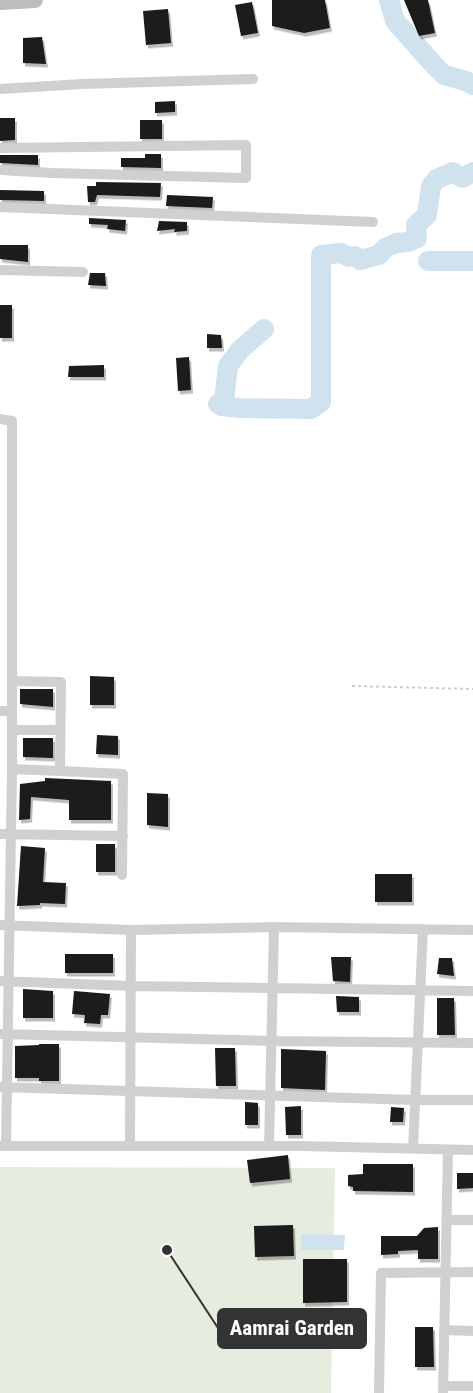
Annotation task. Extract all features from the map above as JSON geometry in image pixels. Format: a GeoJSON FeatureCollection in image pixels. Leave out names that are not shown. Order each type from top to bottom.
{"type":"FeatureCollection","features":[{"type":"Feature","properties":{"kind":"main road"},"geometry":{"type":"LineString","coordinates":[[0,2],[36,0]]}},
{"type":"Feature","properties":{"kind":"street"},"geometry":{"type":"LineString","coordinates":[[0,89],[253,79]]}},
{"type":"Feature","properties":{"kind":"street"},"geometry":{"type":"LineString","coordinates":[[0,148],[246,145],[246,178],[0,170]]}},
{"type":"Feature","properties":{"kind":"street"},"geometry":{"type":"LineString","coordinates":[[0,207],[373,222]]}},
{"type":"Feature","properties":{"kind":"street"},"geometry":{"type":"LineString","coordinates":[[0,270],[83,272]]}},
{"type":"Feature","properties":{"kind":"street"},"geometry":{"type":"LineString","coordinates":[[0,419],[12,421],[12,766],[5,834],[3,1146],[269,1146],[473,1150]]}},
{"type":"Feature","properties":{"kind":"street"},"geometry":{"type":"LineString","coordinates":[[12,681],[61,682],[60,771]]}},
{"type":"Feature","properties":{"kind":"street"},"geometry":{"type":"LineString","coordinates":[[0,711],[12,711]]}},
{"type":"Feature","properties":{"kind":"street"},"geometry":{"type":"LineString","coordinates":[[12,730],[60,730]]}},
{"type":"Feature","properties":{"kind":"street"},"geometry":{"type":"LineString","coordinates":[[0,764],[60,771],[123,774],[122,875]]}},
{"type":"Feature","properties":{"kind":"street"},"geometry":{"type":"LineString","coordinates":[[5,834],[123,836]]}},
{"type":"Feature","properties":{"kind":"street"},"geometry":{"type":"LineString","coordinates":[[4,925],[131,930],[274,927],[473,930]]}},
{"type":"Feature","properties":{"kind":"street"},"geometry":{"type":"LineString","coordinates":[[269,1146],[274,927]]}},
{"type":"Feature","properties":{"kind":"street"},"geometry":{"type":"LineString","coordinates":[[413,1149],[423,929]]}},
{"type":"Feature","properties":{"kind":"street"},"geometry":{"type":"LineString","coordinates":[[130,1146],[131,930]]}},
{"type":"Feature","properties":{"kind":"street"},"geometry":{"type":"LineString","coordinates":[[4,981],[131,986],[473,991]]}},
{"type":"Feature","properties":{"kind":"street"},"geometry":{"type":"LineString","coordinates":[[4,1034],[272,1041],[473,1042]]}},
{"type":"Feature","properties":{"kind":"street"},"geometry":{"type":"LineString","coordinates":[[3,1087],[473,1100]]}},
{"type":"Feature","properties":{"kind":"street"},"geometry":{"type":"LineString","coordinates":[[448,1150],[443,1389],[473,1386]]}},
{"type":"Feature","properties":{"kind":"street"},"geometry":{"type":"LineString","coordinates":[[447,1220],[473,1220]]}},
{"type":"Feature","properties":{"kind":"street"},"geometry":{"type":"LineString","coordinates":[[379,1393],[381,1273],[473,1272]]}},
{"type":"Feature","properties":{"kind":"street"},"geometry":{"type":"LineString","coordinates":[[444,1330],[473,1331]]}},
{"type":"Feature","properties":{"kind":"path"},"geometry":{"type":"LineString","coordinates":[[352,686],[473,689]]}},
{"type":"Feature","properties":{"kind":"shaded area"},"geometry":{"type":"Polygon","coordinates":[[[0,1167],[335,1168],[331,1393],[0,1393],[0,1167]]]}},
{"type":"Feature","properties":{"kind":"water"},"geometry":{"type":"Polygon","coordinates":[[[301,1234],[345,1235],[344,1250],[301,1250],[301,1234]]]}},
{"type":"Feature","properties":{"kind":"building"},"geometry":{"type":"Polygon","coordinates":[[[272,0],[325,0],[330,28],[304,33],[272,26],[272,0]]]}},
{"type":"Feature","properties":{"kind":"building"},"geometry":{"type":"Polygon","coordinates":[[[404,0],[428,0],[435,33],[419,36],[404,0]]]}},
{"type":"Feature","properties":{"kind":"building"},"geometry":{"type":"Polygon","coordinates":[[[252,2],[258,33],[241,36],[235,5],[252,2]]]}},
{"type":"Feature","properties":{"kind":"building"},"geometry":{"type":"Polygon","coordinates":[[[168,9],[171,43],[146,45],[143,11],[168,9]]]}},
{"type":"Feature","properties":{"kind":"building"},"geometry":{"type":"Polygon","coordinates":[[[42,37],[46,64],[23,63],[23,38],[42,37]]]}},
{"type":"Feature","properties":{"kind":"building"},"geometry":{"type":"Polygon","coordinates":[[[175,101],[175,112],[155,113],[155,102],[175,101]]]}},
{"type":"Feature","properties":{"kind":"building"},"geometry":{"type":"Polygon","coordinates":[[[0,118],[15,118],[15,140],[0,141],[0,118]]]}},
{"type":"Feature","properties":{"kind":"building"},"geometry":{"type":"Polygon","coordinates":[[[140,120],[162,120],[162,139],[140,139],[140,120]]]}},
{"type":"Feature","properties":{"kind":"building"},"geometry":{"type":"Polygon","coordinates":[[[145,154],[161,154],[161,168],[121,167],[121,158],[145,158],[145,154]]]}},
{"type":"Feature","properties":{"kind":"building"},"geometry":{"type":"Polygon","coordinates":[[[0,155],[38,155],[38,165],[0,163],[0,155]]]}},
{"type":"Feature","properties":{"kind":"building"},"geometry":{"type":"Polygon","coordinates":[[[96,182],[161,183],[160,197],[97,195],[95,202],[88,202],[87,186],[96,186],[96,182]]]}},
{"type":"Feature","properties":{"kind":"building"},"geometry":{"type":"Polygon","coordinates":[[[0,190],[44,191],[44,201],[0,200],[0,190]]]}},
{"type":"Feature","properties":{"kind":"building"},"geometry":{"type":"Polygon","coordinates":[[[167,195],[213,197],[212,208],[166,206],[167,195]]]}},
{"type":"Feature","properties":{"kind":"building"},"geometry":{"type":"Polygon","coordinates":[[[89,218],[126,220],[125,231],[107,229],[108,225],[89,224],[89,218]]]}},
{"type":"Feature","properties":{"kind":"building"},"geometry":{"type":"Polygon","coordinates":[[[159,221],[187,222],[187,231],[174,232],[175,229],[157,231],[159,221]]]}},
{"type":"Feature","properties":{"kind":"building"},"geometry":{"type":"Polygon","coordinates":[[[0,245],[28,245],[28,262],[0,259],[0,245]]]}},
{"type":"Feature","properties":{"kind":"building"},"geometry":{"type":"Polygon","coordinates":[[[90,273],[105,273],[106,286],[88,285],[90,273]]]}},
{"type":"Feature","properties":{"kind":"building"},"geometry":{"type":"Polygon","coordinates":[[[0,305],[12,305],[12,338],[0,338],[0,305]]]}},
{"type":"Feature","properties":{"kind":"building"},"geometry":{"type":"Polygon","coordinates":[[[207,334],[221,335],[222,348],[207,348],[207,334]]]}},
{"type":"Feature","properties":{"kind":"building"},"geometry":{"type":"Polygon","coordinates":[[[189,357],[191,390],[178,391],[176,358],[189,357]]]}},
{"type":"Feature","properties":{"kind":"building"},"geometry":{"type":"Polygon","coordinates":[[[104,365],[104,377],[68,377],[69,366],[104,365]]]}},
{"type":"Feature","properties":{"kind":"building"},"geometry":{"type":"Polygon","coordinates":[[[90,676],[114,677],[114,705],[90,705],[90,676]]]}},
{"type":"Feature","properties":{"kind":"building"},"geometry":{"type":"Polygon","coordinates":[[[20,689],[53,689],[53,707],[20,704],[20,689]]]}},
{"type":"Feature","properties":{"kind":"building"},"geometry":{"type":"Polygon","coordinates":[[[97,735],[118,736],[118,755],[96,754],[97,735]]]}},
{"type":"Feature","properties":{"kind":"building"},"geometry":{"type":"Polygon","coordinates":[[[23,738],[53,738],[53,758],[23,757],[23,738]]]}},
{"type":"Feature","properties":{"kind":"building"},"geometry":{"type":"Polygon","coordinates":[[[45,778],[111,781],[111,820],[69,820],[69,800],[31,797],[30,819],[19,820],[20,784],[45,781],[45,778]]]}},
{"type":"Feature","properties":{"kind":"building"},"geometry":{"type":"Polygon","coordinates":[[[147,793],[168,794],[168,827],[147,825],[147,793]]]}},
{"type":"Feature","properties":{"kind":"building"},"geometry":{"type":"Polygon","coordinates":[[[96,844],[115,844],[115,872],[96,872],[96,844]]]}},
{"type":"Feature","properties":{"kind":"building"},"geometry":{"type":"Polygon","coordinates":[[[21,846],[45,848],[43,882],[66,883],[65,904],[40,903],[40,905],[17,906],[21,846]]]}},
{"type":"Feature","properties":{"kind":"building"},"geometry":{"type":"Polygon","coordinates":[[[375,874],[412,874],[412,902],[375,902],[375,874]]]}},
{"type":"Feature","properties":{"kind":"building"},"geometry":{"type":"Polygon","coordinates":[[[65,954],[113,954],[113,973],[65,973],[65,954]]]}},
{"type":"Feature","properties":{"kind":"building"},"geometry":{"type":"Polygon","coordinates":[[[331,957],[351,957],[350,982],[333,981],[331,957]]]}},
{"type":"Feature","properties":{"kind":"building"},"geometry":{"type":"Polygon","coordinates":[[[439,958],[452,958],[454,976],[437,974],[439,958]]]}},
{"type":"Feature","properties":{"kind":"building"},"geometry":{"type":"Polygon","coordinates":[[[23,989],[53,991],[53,1018],[23,1018],[23,989]]]}},
{"type":"Feature","properties":{"kind":"building"},"geometry":{"type":"Polygon","coordinates":[[[74,991],[110,994],[108,1015],[101,1015],[100,1024],[84,1023],[85,1015],[72,1014],[74,991]]]}},
{"type":"Feature","properties":{"kind":"building"},"geometry":{"type":"Polygon","coordinates":[[[336,996],[359,997],[359,1012],[337,1012],[336,996]]]}},
{"type":"Feature","properties":{"kind":"building"},"geometry":{"type":"Polygon","coordinates":[[[437,998],[454,998],[455,1035],[437,1035],[437,998]]]}},
{"type":"Feature","properties":{"kind":"building"},"geometry":{"type":"Polygon","coordinates":[[[59,1044],[59,1081],[15,1078],[15,1046],[59,1044]]]}},
{"type":"Feature","properties":{"kind":"building"},"geometry":{"type":"Polygon","coordinates":[[[215,1048],[235,1048],[236,1086],[216,1086],[215,1048]]]}},
{"type":"Feature","properties":{"kind":"building"},"geometry":{"type":"Polygon","coordinates":[[[281,1049],[326,1051],[325,1090],[281,1088],[281,1049]]]}},
{"type":"Feature","properties":{"kind":"building"},"geometry":{"type":"Polygon","coordinates":[[[245,1102],[258,1103],[258,1125],[245,1125],[245,1102]]]}},
{"type":"Feature","properties":{"kind":"building"},"geometry":{"type":"Polygon","coordinates":[[[301,1106],[301,1135],[286,1135],[285,1107],[301,1106]]]}},
{"type":"Feature","properties":{"kind":"building"},"geometry":{"type":"Polygon","coordinates":[[[391,1107],[404,1108],[403,1122],[390,1122],[391,1107]]]}},
{"type":"Feature","properties":{"kind":"building"},"geometry":{"type":"Polygon","coordinates":[[[288,1155],[290,1179],[250,1183],[247,1160],[288,1155]]]}},
{"type":"Feature","properties":{"kind":"building"},"geometry":{"type":"Polygon","coordinates":[[[363,1164],[413,1164],[413,1192],[353,1191],[353,1187],[348,1186],[348,1175],[363,1174],[363,1164]]]}},
{"type":"Feature","properties":{"kind":"building"},"geometry":{"type":"Polygon","coordinates":[[[457,1173],[473,1173],[473,1188],[457,1189],[457,1173]]]}},
{"type":"Feature","properties":{"kind":"building"},"geometry":{"type":"Polygon","coordinates":[[[293,1225],[294,1256],[255,1257],[254,1226],[293,1225]]]}},
{"type":"Feature","properties":{"kind":"building"},"geometry":{"type":"Polygon","coordinates":[[[438,1227],[438,1259],[418,1259],[418,1250],[381,1255],[381,1236],[417,1236],[424,1228],[438,1227]]]}},
{"type":"Feature","properties":{"kind":"building"},"geometry":{"type":"Polygon","coordinates":[[[303,1259],[347,1259],[347,1302],[303,1303],[303,1259]]]}},
{"type":"Feature","properties":{"kind":"building"},"geometry":{"type":"Polygon","coordinates":[[[415,1327],[433,1327],[434,1367],[415,1367],[415,1327]]]}},
{"type":"Feature","properties":{"kind":"waterway"},"geometry":{"type":"LineString","coordinates":[[389,0],[395,21],[434,65],[444,75],[473,85]]}},
{"type":"Feature","properties":{"kind":"waterway"},"geometry":{"type":"LineString","coordinates":[[264,329],[240,350],[228,366],[224,400],[218,404],[239,408],[311,409],[321,402],[321,255],[341,253],[349,257],[355,256],[360,260],[379,255],[385,248],[396,243],[408,242],[417,238],[416,225],[427,215],[431,186],[437,179],[453,172],[462,178],[473,172]]}},
{"type":"Feature","properties":{"kind":"waterway"},"geometry":{"type":"LineString","coordinates":[[428,261],[473,261]]}},
{"type":"Feature","properties":{"kind":"place","name":"Aamrai Garden"},"geometry":{"type":"Point","coordinates":[167,1250]}}]}
